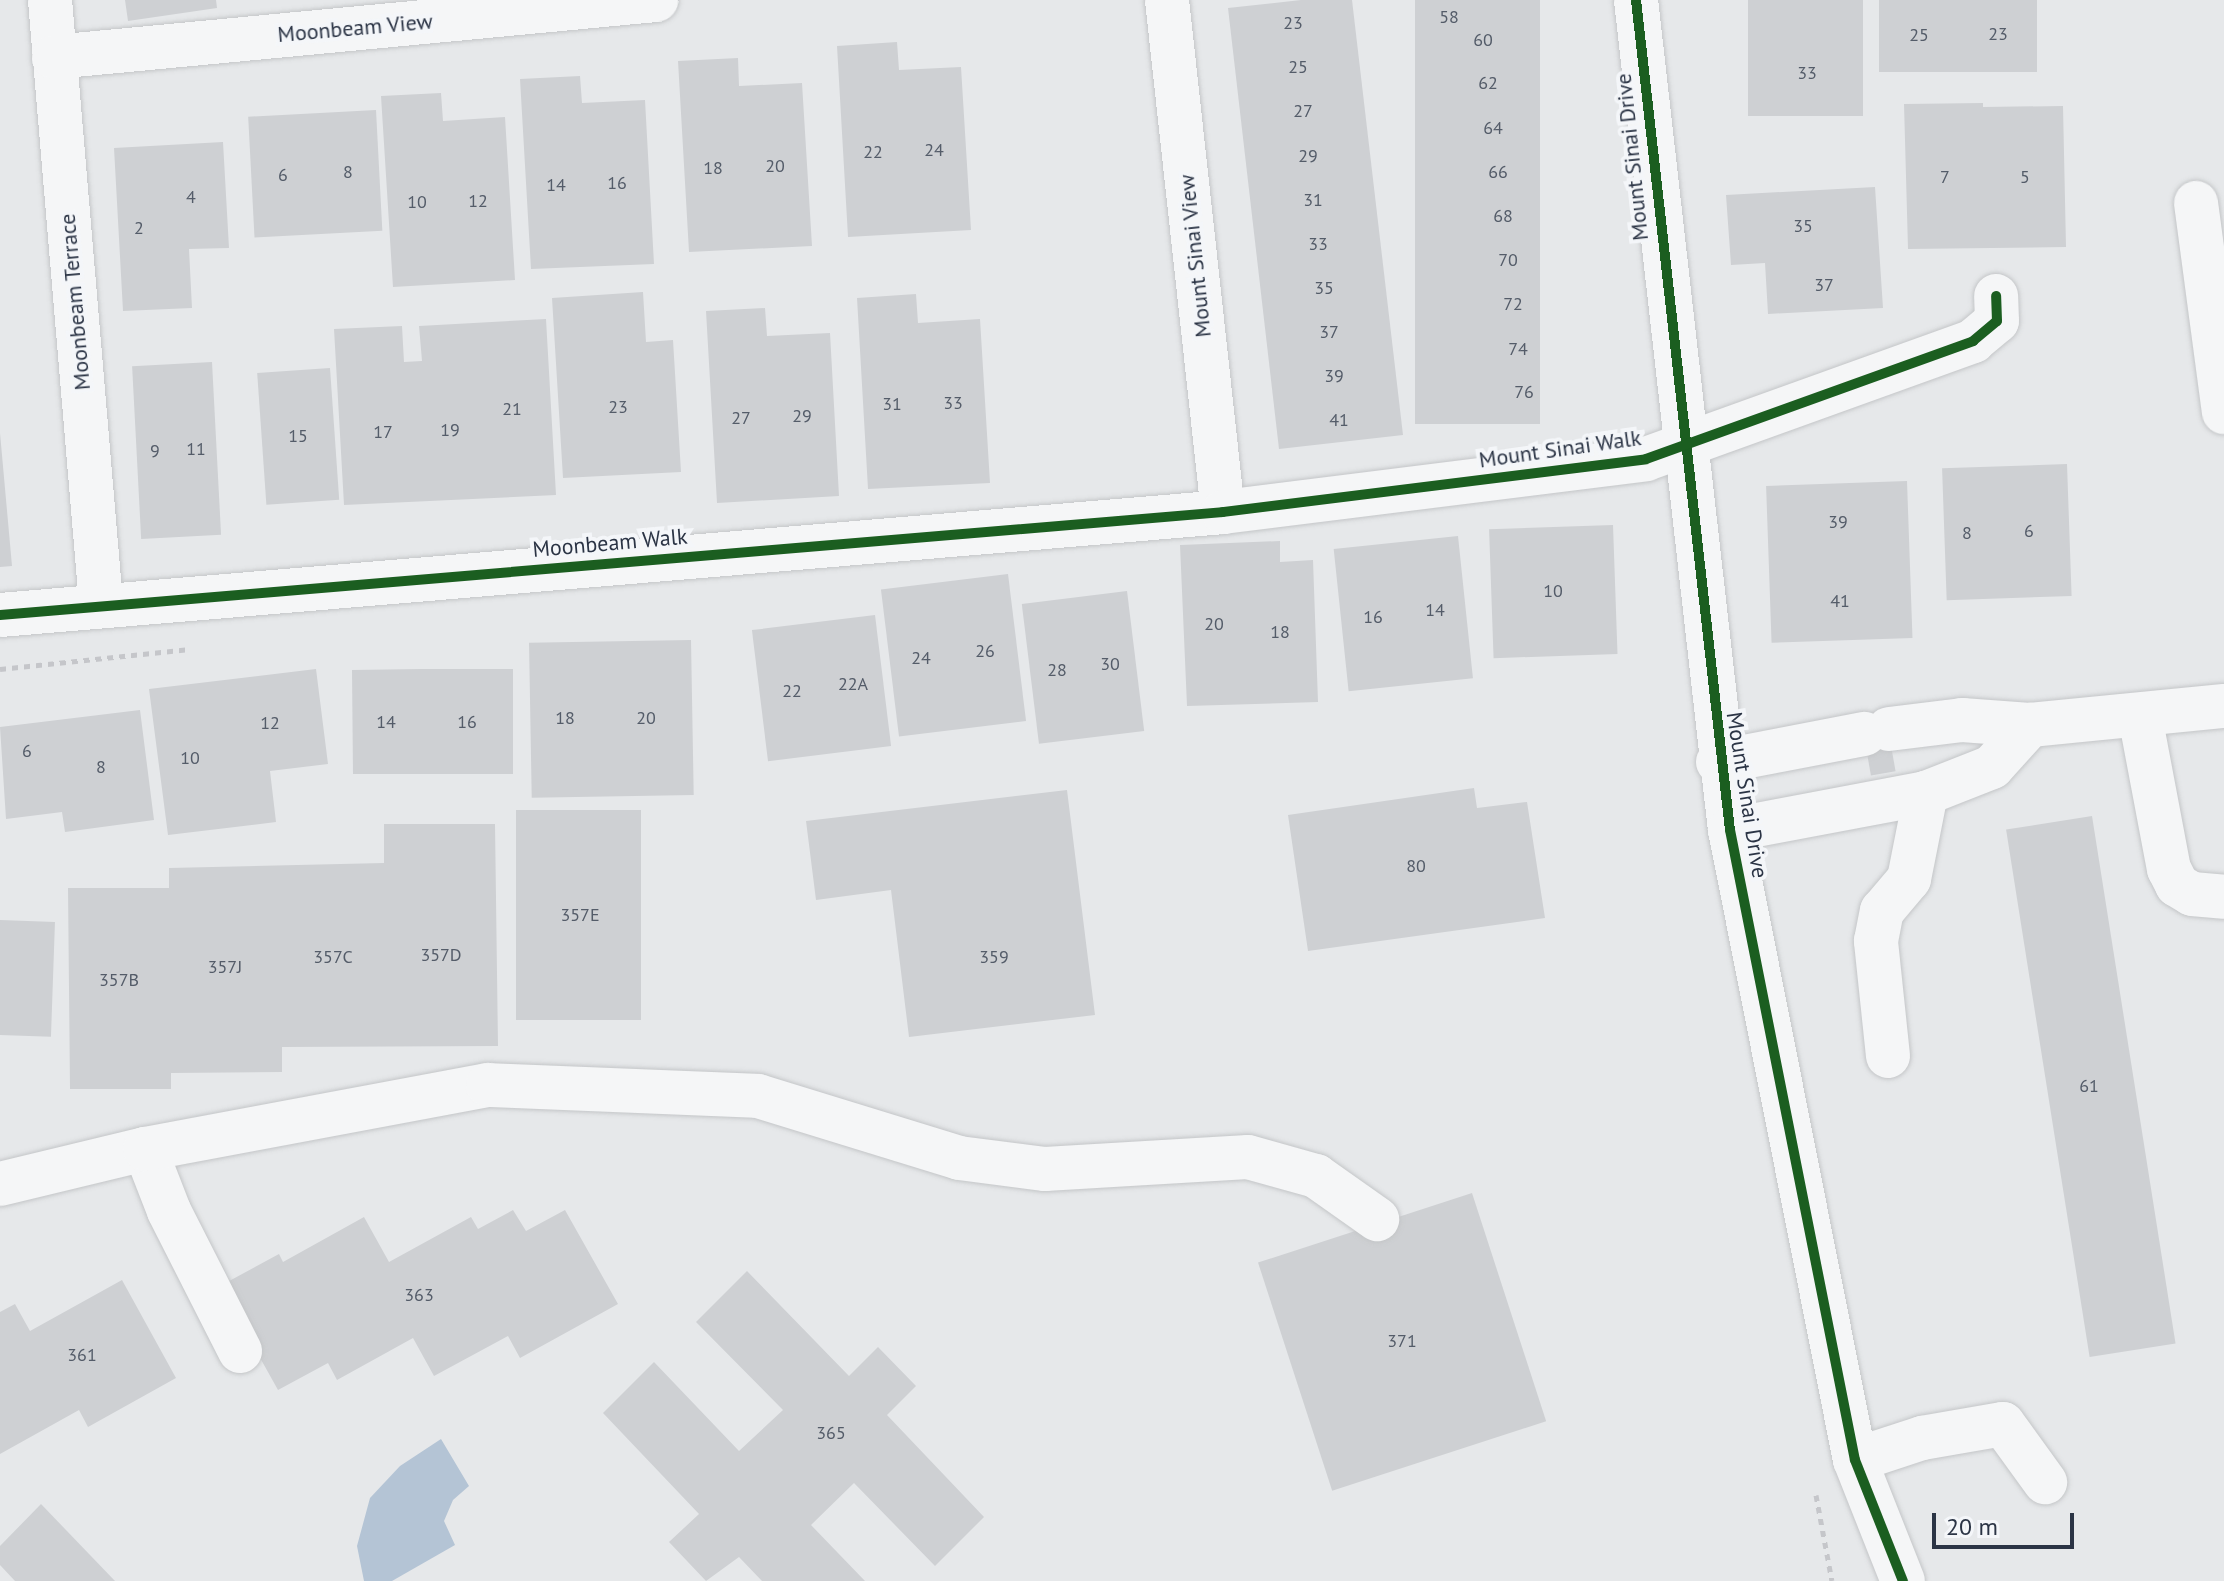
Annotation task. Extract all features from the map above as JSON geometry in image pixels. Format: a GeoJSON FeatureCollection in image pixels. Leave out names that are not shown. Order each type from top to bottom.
{"type":"FeatureCollection","features":[{"type":"Feature","properties":{"kind":"street","name":"Moonbeam Terrace"},"geometry":{"type":"LineString","coordinates":[[50,0],[101,604]]}},
{"type":"Feature","properties":{"kind":"street","name":"Moonbeam View"},"geometry":{"type":"LineString","coordinates":[[54,57],[656,0]]}},
{"type":"Feature","properties":{"kind":"street","name":"Mount Sinai View"},"geometry":{"type":"LineString","coordinates":[[1167,0],[1223,512]]}},
{"type":"Feature","properties":{"kind":"street","name":"Mount Sinai Drive"},"geometry":{"type":"LineString","coordinates":[[1636,0],[1718,762],[1855,1460],[1903,1581]]}},
{"type":"Feature","properties":{"kind":"street"},"geometry":{"type":"LineString","coordinates":[[2196,203],[2224,412]]}},
{"type":"Feature","properties":{"kind":"street","name":"Mount Sinai Walk"},"geometry":{"type":"LineString","coordinates":[[1223,512],[1646,459],[1682,443],[1973,341],[1997,321],[1996,296]]}},
{"type":"Feature","properties":{"kind":"street","name":"Moonbeam Walk"},"geometry":{"type":"LineString","coordinates":[[0,615],[101,604],[1223,512]]}},
{"type":"Feature","properties":{"kind":"street"},"geometry":{"type":"LineString","coordinates":[[1718,762],[1876,732],[1962,720],[2030,725],[2224,706]]}},
{"type":"Feature","properties":{"kind":"street"},"geometry":{"type":"LineString","coordinates":[[2140,716],[2169,869],[2177,885],[2192,894],[2224,897]]}},
{"type":"Feature","properties":{"kind":"street"},"geometry":{"type":"LineString","coordinates":[[1730,830],[1926,793],[1992,767],[2030,725]]}},
{"type":"Feature","properties":{"kind":"street"},"geometry":{"type":"LineString","coordinates":[[1888,1056],[1876,941],[1882,911],[1909,879],[1926,793]]}},
{"type":"Feature","properties":{"kind":"street"},"geometry":{"type":"LineString","coordinates":[[0,1184],[145,1149],[488,1085],[758,1096],[959,1158],[1045,1169],[1248,1157],[1316,1176],[1377,1219]]}},
{"type":"Feature","properties":{"kind":"street"},"geometry":{"type":"LineString","coordinates":[[145,1149],[169,1211],[240,1351]]}},
{"type":"Feature","properties":{"kind":"street"},"geometry":{"type":"LineString","coordinates":[[1855,1460],[1922,1438],[2003,1424],[2045,1482]]}},
{"type":"Feature","properties":{"kind":"water"},"geometry":{"type":"Polygon","coordinates":[[[441,1439],[469,1486],[453,1500],[444,1521],[455,1545],[392,1581],[364,1581],[357,1546],[370,1498],[400,1466],[441,1439]]]}},
{"type":"Feature","properties":{"kind":"building"},"geometry":{"type":"Polygon","coordinates":[[[125,0],[216,0],[217,8],[128,21],[125,0]]]}},
{"type":"Feature","properties":{"kind":"building"},"geometry":{"type":"Polygon","coordinates":[[[1301,0],[1352,0],[1403,435],[1279,449],[1228,8],[1301,0]]]}},
{"type":"Feature","properties":{"kind":"building"},"geometry":{"type":"Polygon","coordinates":[[[1415,0],[1540,0],[1540,424],[1415,424],[1415,0]]]}},
{"type":"Feature","properties":{"kind":"building"},"geometry":{"type":"Polygon","coordinates":[[[1748,0],[1863,0],[1863,116],[1748,116],[1748,0]]]}},
{"type":"Feature","properties":{"kind":"building"},"geometry":{"type":"Polygon","coordinates":[[[1879,0],[2037,0],[2037,72],[1879,72],[1879,0]]]}},
{"type":"Feature","properties":{"kind":"building"},"geometry":{"type":"Polygon","coordinates":[[[897,42],[899,70],[961,67],[971,230],[848,237],[837,46],[897,42]]]}},
{"type":"Feature","properties":{"kind":"building"},"geometry":{"type":"Polygon","coordinates":[[[738,58],[739,86],[802,83],[812,246],[689,252],[678,61],[738,58]]]}},
{"type":"Feature","properties":{"kind":"building"},"geometry":{"type":"Polygon","coordinates":[[[580,76],[582,103],[645,100],[654,264],[531,269],[520,79],[580,76]]]}},
{"type":"Feature","properties":{"kind":"building"},"geometry":{"type":"Polygon","coordinates":[[[441,93],[443,121],[505,117],[515,280],[393,287],[381,96],[441,93]]]}},
{"type":"Feature","properties":{"kind":"building"},"geometry":{"type":"Polygon","coordinates":[[[1983,103],[1983,107],[2063,106],[2066,247],[1908,249],[1904,104],[1983,103]]]}},
{"type":"Feature","properties":{"kind":"building"},"geometry":{"type":"Polygon","coordinates":[[[376,110],[382,231],[255,238],[248,117],[376,110]]]}},
{"type":"Feature","properties":{"kind":"building"},"geometry":{"type":"Polygon","coordinates":[[[223,142],[229,248],[189,249],[192,308],[123,311],[114,148],[223,142]]]}},
{"type":"Feature","properties":{"kind":"building"},"geometry":{"type":"Polygon","coordinates":[[[1875,187],[1883,308],[1768,314],[1765,263],[1731,265],[1726,195],[1875,187]]]}},
{"type":"Feature","properties":{"kind":"building"},"geometry":{"type":"Polygon","coordinates":[[[643,292],[646,342],[673,340],[681,472],[563,478],[552,298],[643,292]]]}},
{"type":"Feature","properties":{"kind":"building"},"geometry":{"type":"Polygon","coordinates":[[[916,294],[918,323],[980,319],[990,483],[868,489],[857,298],[916,294]]]}},
{"type":"Feature","properties":{"kind":"building"},"geometry":{"type":"Polygon","coordinates":[[[765,308],[767,336],[830,333],[839,496],[717,503],[706,311],[765,308]]]}},
{"type":"Feature","properties":{"kind":"building"},"geometry":{"type":"Polygon","coordinates":[[[546,319],[556,495],[344,505],[334,329],[402,326],[404,362],[422,361],[419,326],[546,319]]]}},
{"type":"Feature","properties":{"kind":"building"},"geometry":{"type":"Polygon","coordinates":[[[212,362],[221,535],[141,539],[132,366],[212,362]]]}},
{"type":"Feature","properties":{"kind":"building"},"geometry":{"type":"Polygon","coordinates":[[[330,368],[339,500],[266,505],[257,373],[330,368]]]}},
{"type":"Feature","properties":{"kind":"building"},"geometry":{"type":"Polygon","coordinates":[[[0,433],[12,566],[0,567],[0,433]]]}},
{"type":"Feature","properties":{"kind":"building"},"geometry":{"type":"Polygon","coordinates":[[[2067,464],[2072,596],[1947,600],[1942,468],[2067,464]]]}},
{"type":"Feature","properties":{"kind":"building"},"geometry":{"type":"Polygon","coordinates":[[[1907,481],[1912,638],[1772,643],[1766,486],[1907,481]]]}},
{"type":"Feature","properties":{"kind":"building"},"geometry":{"type":"Polygon","coordinates":[[[1613,525],[1618,654],[1494,658],[1489,529],[1613,525]]]}},
{"type":"Feature","properties":{"kind":"building"},"geometry":{"type":"Polygon","coordinates":[[[1458,536],[1473,678],[1349,691],[1334,549],[1458,536]]]}},
{"type":"Feature","properties":{"kind":"building"},"geometry":{"type":"Polygon","coordinates":[[[1280,541],[1280,562],[1313,560],[1318,702],[1187,706],[1180,545],[1280,541]]]}},
{"type":"Feature","properties":{"kind":"building"},"geometry":{"type":"Polygon","coordinates":[[[1008,574],[1026,721],[899,736],[881,590],[1008,574]]]}},
{"type":"Feature","properties":{"kind":"building"},"geometry":{"type":"Polygon","coordinates":[[[1127,591],[1144,731],[1039,744],[1022,604],[1127,591]]]}},
{"type":"Feature","properties":{"kind":"building"},"geometry":{"type":"Polygon","coordinates":[[[875,615],[891,746],[768,761],[752,630],[875,615]]]}},
{"type":"Feature","properties":{"kind":"building"},"geometry":{"type":"Polygon","coordinates":[[[691,640],[694,795],[532,798],[529,643],[691,640]]]}},
{"type":"Feature","properties":{"kind":"building"},"geometry":{"type":"Polygon","coordinates":[[[316,669],[328,764],[270,771],[276,822],[168,835],[149,689],[316,669]]]}},
{"type":"Feature","properties":{"kind":"building"},"geometry":{"type":"Polygon","coordinates":[[[513,669],[513,774],[353,774],[352,670],[513,669]]]}},
{"type":"Feature","properties":{"kind":"building"},"geometry":{"type":"Polygon","coordinates":[[[140,710],[154,820],[65,832],[62,812],[6,819],[0,727],[140,710]]]}},
{"type":"Feature","properties":{"kind":"building"},"geometry":{"type":"Polygon","coordinates":[[[1886,717],[1896,771],[1871,776],[1861,721],[1886,717]]]}},
{"type":"Feature","properties":{"kind":"building"},"geometry":{"type":"Polygon","coordinates":[[[1474,788],[1477,808],[1527,802],[1545,918],[1308,951],[1288,815],[1474,788]]]}},
{"type":"Feature","properties":{"kind":"building"},"geometry":{"type":"Polygon","coordinates":[[[1067,790],[1095,1015],[909,1037],[891,890],[816,900],[806,821],[1067,790]]]}},
{"type":"Feature","properties":{"kind":"building"},"geometry":{"type":"Polygon","coordinates":[[[516,810],[641,810],[641,1020],[516,1020],[516,810]]]}},
{"type":"Feature","properties":{"kind":"building"},"geometry":{"type":"Polygon","coordinates":[[[2092,816],[2176,1343],[2090,1357],[2006,830],[2092,816]]]}},
{"type":"Feature","properties":{"kind":"building"},"geometry":{"type":"Polygon","coordinates":[[[384,824],[495,824],[498,1046],[282,1047],[282,1072],[171,1073],[171,1089],[70,1089],[68,888],[169,888],[169,868],[384,863],[384,824]]]}},
{"type":"Feature","properties":{"kind":"building"},"geometry":{"type":"Polygon","coordinates":[[[0,920],[55,922],[51,1037],[0,1035],[0,920]]]}},
{"type":"Feature","properties":{"kind":"building"},"geometry":{"type":"Polygon","coordinates":[[[1472,1193],[1546,1421],[1332,1491],[1258,1263],[1472,1193]]]}},
{"type":"Feature","properties":{"kind":"building"},"geometry":{"type":"Polygon","coordinates":[[[513,1210],[526,1231],[565,1210],[618,1304],[520,1358],[508,1336],[434,1376],[413,1338],[337,1380],[328,1363],[278,1390],[220,1286],[279,1254],[283,1262],[364,1217],[389,1262],[471,1217],[478,1229],[513,1210]]]}},
{"type":"Feature","properties":{"kind":"building"},"geometry":{"type":"Polygon","coordinates":[[[747,1271],[849,1376],[878,1347],[916,1386],[887,1415],[984,1517],[935,1566],[854,1483],[811,1525],[865,1581],[762,1581],[739,1557],[706,1581],[669,1542],[699,1514],[603,1413],[654,1362],[739,1451],[783,1410],[696,1322],[747,1271]]]}},
{"type":"Feature","properties":{"kind":"building"},"geometry":{"type":"Polygon","coordinates":[[[122,1280],[176,1378],[88,1427],[79,1410],[0,1454],[0,1312],[15,1304],[30,1331],[122,1280]]]}},
{"type":"Feature","properties":{"kind":"building"},"geometry":{"type":"Polygon","coordinates":[[[41,1504],[115,1581],[15,1581],[0,1565],[0,1546],[41,1504]]]}},
{"type":"Feature","properties":{"kind":"cycle path"},"geometry":{"type":"LineString","coordinates":[[1636,0],[1730,830],[1855,1460],[1903,1581]]}},
{"type":"Feature","properties":{"kind":"cycle path"},"geometry":{"type":"LineString","coordinates":[[0,615],[1223,512],[1646,459],[1973,341],[1997,321],[1996,296]]}}]}
